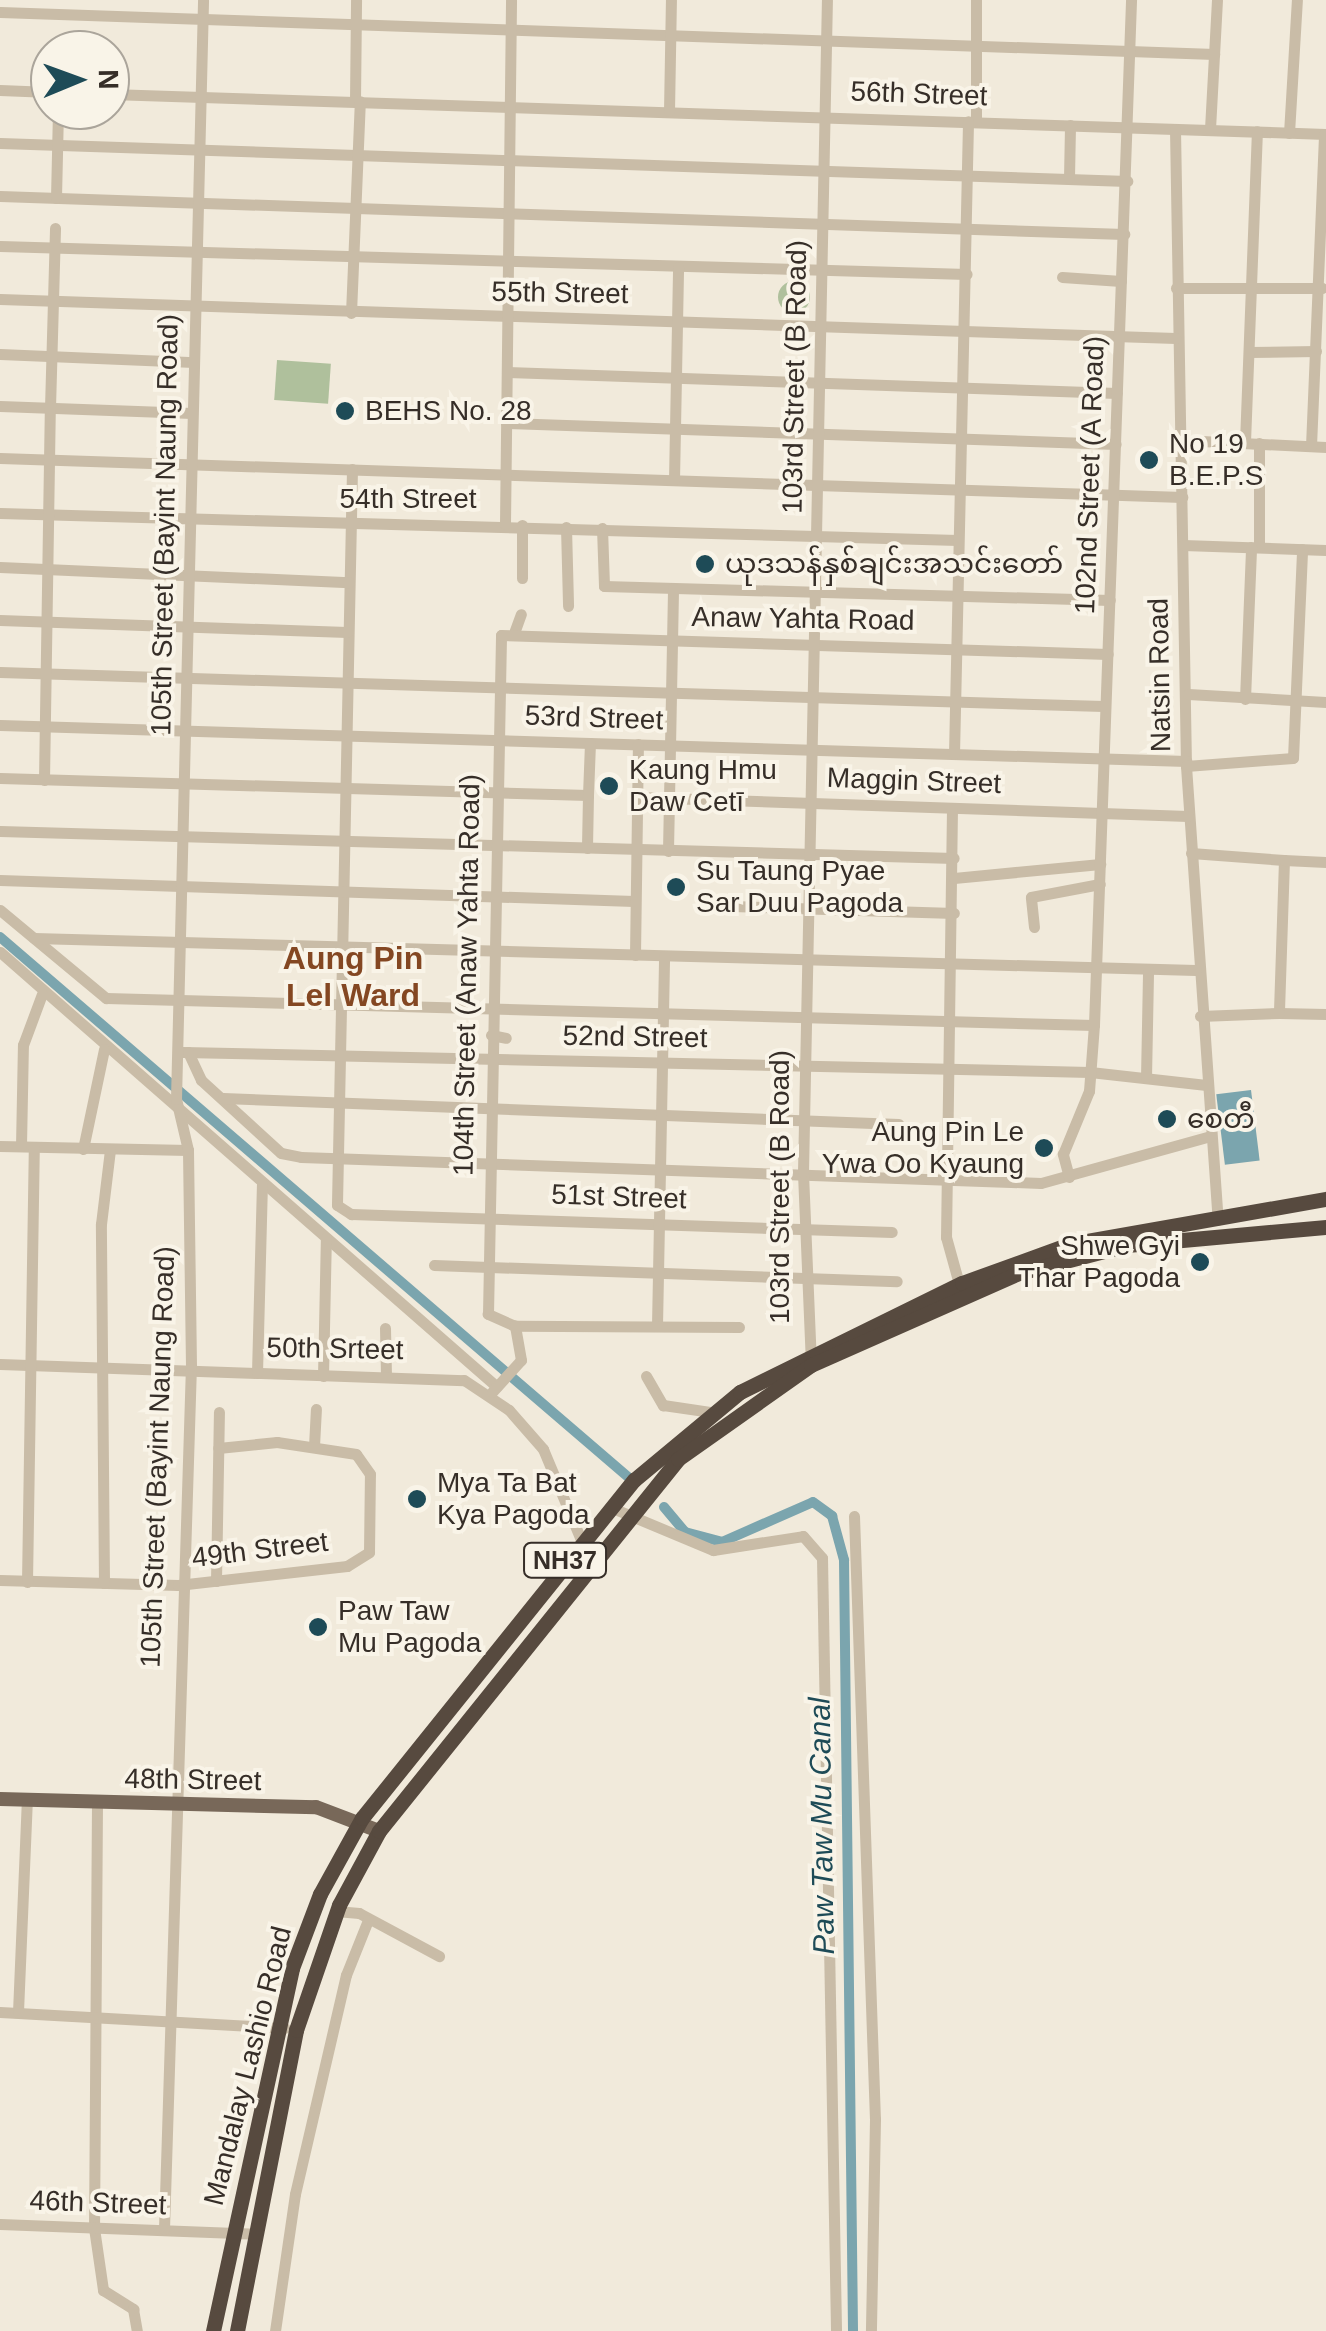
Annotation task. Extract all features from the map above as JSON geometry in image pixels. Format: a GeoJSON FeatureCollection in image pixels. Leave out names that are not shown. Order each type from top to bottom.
{"type":"FeatureCollection","features":[{"type":"Feature","properties":{"kind":"highway","name":"Mandalay Lashio Road"},"geometry":{"type":"LineString","coordinates":[[213,2331],[288,1983],[329,1878],[362,1818],[581,1540],[617,1511],[711,1412],[960,1284],[1070,1244],[1326,1199]]}},
{"type":"Feature","properties":{"kind":"highway","name":"NH37"},"geometry":{"type":"LineString","coordinates":[[236,2331],[296,2030],[336,1911],[379,1830],[617,1511],[724,1421],[809,1360],[1070,1256],[1326,1228]]}},
{"type":"Feature","properties":{"kind":"highway"},"geometry":{"type":"LineString","coordinates":[[329,1878],[346,1890]]}},
{"type":"Feature","properties":{"kind":"highway"},"geometry":{"type":"LineString","coordinates":[[288,1983],[309,1988]]}},
{"type":"Feature","properties":{"kind":"highway"},"geometry":{"type":"LineString","coordinates":[[247,2169],[268,2172]]}},
{"type":"Feature","properties":{"kind":"main road","name":"48th Street"},"geometry":{"type":"LineString","coordinates":[[0,1799],[316,1807],[362,1818],[379,1830]]}},
{"type":"Feature","properties":{"kind":"street","name":"105th Street (Bayint Naung Road)"},"geometry":{"type":"LineString","coordinates":[[164,2230],[178,1585],[191,1366],[188,1150],[177,1105],[178,1066],[184,1052],[179,998],[183,678],[188,626],[203,0]]}},
{"type":"Feature","properties":{"kind":"street"},"geometry":{"type":"LineString","coordinates":[[351,313],[356,0]]}},
{"type":"Feature","properties":{"kind":"street"},"geometry":{"type":"LineString","coordinates":[[506,524],[511,0]]}},
{"type":"Feature","properties":{"kind":"street"},"geometry":{"type":"LineString","coordinates":[[669,112],[671,0]]}},
{"type":"Feature","properties":{"kind":"street","name":"103rd Street (B Road)"},"geometry":{"type":"LineString","coordinates":[[809,1360],[803,1277],[804,1066],[827,0]]}},
{"type":"Feature","properties":{"kind":"street"},"geometry":{"type":"LineString","coordinates":[[954,754],[961,385],[967,329],[966,174],[976,0]]}},
{"type":"Feature","properties":{"kind":"street","name":"102nd Street (A Road)"},"geometry":{"type":"LineString","coordinates":[[1069,1177],[1063,1154],[1090,1072],[1094,1026],[1131,0]]}},
{"type":"Feature","properties":{"kind":"street"},"geometry":{"type":"LineString","coordinates":[[1210,129],[1217,0]]}},
{"type":"Feature","properties":{"kind":"street"},"geometry":{"type":"LineString","coordinates":[[1289,133],[1297,0]]}},
{"type":"Feature","properties":{"kind":"street"},"geometry":{"type":"LineString","coordinates":[[0,12],[510,32],[826,37],[1214,54]]}},
{"type":"Feature","properties":{"kind":"street"},"geometry":{"type":"LineString","coordinates":[[0,90],[30,91]]}},
{"type":"Feature","properties":{"kind":"street","name":"56th Street"},"geometry":{"type":"LineString","coordinates":[[130,94],[1325,134]]}},
{"type":"Feature","properties":{"kind":"street"},"geometry":{"type":"LineString","coordinates":[[1069,178],[1070,124]]}},
{"type":"Feature","properties":{"kind":"street","name":"Natsin Road"},"geometry":{"type":"LineString","coordinates":[[1175,129],[1188,816],[1196,970],[1218,1220]]}},
{"type":"Feature","properties":{"kind":"street"},"geometry":{"type":"LineString","coordinates":[[56,198],[58,130]]}},
{"type":"Feature","properties":{"kind":"street"},"geometry":{"type":"LineString","coordinates":[[1245,442],[1257,131]]}},
{"type":"Feature","properties":{"kind":"street"},"geometry":{"type":"LineString","coordinates":[[1312,446],[1322,288],[1325,134]]}},
{"type":"Feature","properties":{"kind":"street"},"geometry":{"type":"LineString","coordinates":[[0,143],[1127,181]]}},
{"type":"Feature","properties":{"kind":"street"},"geometry":{"type":"LineString","coordinates":[[0,196],[823,219],[1124,234]]}},
{"type":"Feature","properties":{"kind":"street"},"geometry":{"type":"LineString","coordinates":[[44,780],[55,228]]}},
{"type":"Feature","properties":{"kind":"street"},"geometry":{"type":"LineString","coordinates":[[0,246],[967,274]]}},
{"type":"Feature","properties":{"kind":"street"},"geometry":{"type":"LineString","coordinates":[[674,480],[678,267]]}},
{"type":"Feature","properties":{"kind":"street"},"geometry":{"type":"LineString","coordinates":[[1062,277],[1122,280]]}},
{"type":"Feature","properties":{"kind":"street"},"geometry":{"type":"LineString","coordinates":[[1176,288],[1322,288]]}},
{"type":"Feature","properties":{"kind":"street","name":"55th Street"},"geometry":{"type":"LineString","coordinates":[[0,299],[1176,338]]}},
{"type":"Feature","properties":{"kind":"street"},"geometry":{"type":"LineString","coordinates":[[1249,352],[1316,351]]}},
{"type":"Feature","properties":{"kind":"street"},"geometry":{"type":"LineString","coordinates":[[0,354],[194,362]]}},
{"type":"Feature","properties":{"kind":"street"},"geometry":{"type":"LineString","coordinates":[[507,372],[1117,393]]}},
{"type":"Feature","properties":{"kind":"street"},"geometry":{"type":"LineString","coordinates":[[0,406],[192,413]]}},
{"type":"Feature","properties":{"kind":"street"},"geometry":{"type":"LineString","coordinates":[[506,423],[1116,444]]}},
{"type":"Feature","properties":{"kind":"street"},"geometry":{"type":"LineString","coordinates":[[1181,440],[1326,447]]}},
{"type":"Feature","properties":{"kind":"street"},"geometry":{"type":"LineString","coordinates":[[1245,699],[1259,443]]}},
{"type":"Feature","properties":{"kind":"street"},"geometry":{"type":"LineString","coordinates":[[0,458],[1182,497]]}},
{"type":"Feature","properties":{"kind":"street"},"geometry":{"type":"LineString","coordinates":[[333,1158],[343,684],[352,468]]}},
{"type":"Feature","properties":{"kind":"street","name":"54th Street"},"geometry":{"type":"LineString","coordinates":[[0,513],[350,525],[522,524],[816,539],[958,540]]}},
{"type":"Feature","properties":{"kind":"street"},"geometry":{"type":"LineString","coordinates":[[522,524],[522,578]]}},
{"type":"Feature","properties":{"kind":"street"},"geometry":{"type":"LineString","coordinates":[[566,527],[568,606]]}},
{"type":"Feature","properties":{"kind":"street"},"geometry":{"type":"LineString","coordinates":[[602,528],[602,585],[1110,600]]}},
{"type":"Feature","properties":{"kind":"street"},"geometry":{"type":"LineString","coordinates":[[1183,545],[1326,550]]}},
{"type":"Feature","properties":{"kind":"street"},"geometry":{"type":"LineString","coordinates":[[1296,700],[1302,549]]}},
{"type":"Feature","properties":{"kind":"street"},"geometry":{"type":"LineString","coordinates":[[0,567],[349,582]]}},
{"type":"Feature","properties":{"kind":"street"},"geometry":{"type":"LineString","coordinates":[[668,851],[673,588]]}},
{"type":"Feature","properties":{"kind":"street"},"geometry":{"type":"LineString","coordinates":[[514,633],[522,614]]}},
{"type":"Feature","properties":{"kind":"street"},"geometry":{"type":"LineString","coordinates":[[0,620],[347,632]]}},
{"type":"Feature","properties":{"kind":"street","name":"Anaw Yahta Road"},"geometry":{"type":"LineString","coordinates":[[500,638],[514,633],[1108,654]]}},
{"type":"Feature","properties":{"kind":"street","name":"104th Street (Anaw Yahta Road)"},"geometry":{"type":"LineString","coordinates":[[500,638],[488,1106],[488,1314],[515,1326]]}},
{"type":"Feature","properties":{"kind":"street"},"geometry":{"type":"LineString","coordinates":[[0,672],[1103,706]]}},
{"type":"Feature","properties":{"kind":"street"},"geometry":{"type":"LineString","coordinates":[[1188,694],[1326,702]]}},
{"type":"Feature","properties":{"kind":"street","name":"53rd Street"},"geometry":{"type":"LineString","coordinates":[[0,725],[1104,758],[1186,764],[1286,764],[1295,752],[1296,700]]}},
{"type":"Feature","properties":{"kind":"street"},"geometry":{"type":"LineString","coordinates":[[587,848],[590,743]]}},
{"type":"Feature","properties":{"kind":"street"},"geometry":{"type":"LineString","coordinates":[[635,955],[638,744]]}},
{"type":"Feature","properties":{"kind":"street"},"geometry":{"type":"LineString","coordinates":[[0,778],[184,787],[588,795]]}},
{"type":"Feature","properties":{"kind":"street","name":"Maggin Street"},"geometry":{"type":"LineString","coordinates":[[637,797],[1188,816]]}},
{"type":"Feature","properties":{"kind":"street"},"geometry":{"type":"LineString","coordinates":[[952,808],[954,964],[945,1178],[947,1252],[960,1284]]}},
{"type":"Feature","properties":{"kind":"street"},"geometry":{"type":"LineString","coordinates":[[0,831],[954,858]]}},
{"type":"Feature","properties":{"kind":"street"},"geometry":{"type":"LineString","coordinates":[[1191,853],[1326,862]]}},
{"type":"Feature","properties":{"kind":"street"},"geometry":{"type":"LineString","coordinates":[[1280,1013],[1284,860]]}},
{"type":"Feature","properties":{"kind":"street"},"geometry":{"type":"LineString","coordinates":[[954,878],[1100,864]]}},
{"type":"Feature","properties":{"kind":"street"},"geometry":{"type":"LineString","coordinates":[[0,880],[634,901]]}},
{"type":"Feature","properties":{"kind":"street"},"geometry":{"type":"LineString","coordinates":[[1034,927],[1030,897],[1100,884]]}},
{"type":"Feature","properties":{"kind":"street"},"geometry":{"type":"LineString","coordinates":[[700,905],[954,913]]}},
{"type":"Feature","properties":{"kind":"street"},"geometry":{"type":"LineString","coordinates":[[0,910],[101,996],[1094,1026]]}},
{"type":"Feature","properties":{"kind":"street"},"geometry":{"type":"LineString","coordinates":[[34,938],[1196,970]]}},
{"type":"Feature","properties":{"kind":"street"},"geometry":{"type":"LineString","coordinates":[[0,952],[104,1049],[177,1105],[493,1391],[519,1364],[515,1326],[740,1327]]}},
{"type":"Feature","properties":{"kind":"street"},"geometry":{"type":"LineString","coordinates":[[657,1326],[664,956]]}},
{"type":"Feature","properties":{"kind":"street"},"geometry":{"type":"LineString","coordinates":[[1146,1078],[1148,969]]}},
{"type":"Feature","properties":{"kind":"street"},"geometry":{"type":"LineString","coordinates":[[28,1582],[31,1365],[24,1045],[42,994]]}},
{"type":"Feature","properties":{"kind":"street"},"geometry":{"type":"LineString","coordinates":[[1200,1016],[1326,1014]]}},
{"type":"Feature","properties":{"kind":"street"},"geometry":{"type":"LineString","coordinates":[[490,1034],[506,1038]]}},
{"type":"Feature","properties":{"kind":"street"},"geometry":{"type":"LineString","coordinates":[[82,1149],[104,1049]]}},
{"type":"Feature","properties":{"kind":"street"},"geometry":{"type":"LineString","coordinates":[[184,1052],[223,1098],[281,1153],[301,1157],[945,1178],[1069,1177],[1144,1147],[1210,1136]]}},
{"type":"Feature","properties":{"kind":"street","name":"52nd Street"},"geometry":{"type":"LineString","coordinates":[[184,1052],[1090,1072],[1206,1085]]}},
{"type":"Feature","properties":{"kind":"street"},"geometry":{"type":"LineString","coordinates":[[223,1098],[898,1124]]}},
{"type":"Feature","properties":{"kind":"street"},"geometry":{"type":"LineString","coordinates":[[0,1146],[188,1150]]}},
{"type":"Feature","properties":{"kind":"street"},"geometry":{"type":"LineString","coordinates":[[104,1582],[101,1224],[110,1150]]}},
{"type":"Feature","properties":{"kind":"street","name":"51st Street"},"geometry":{"type":"LineString","coordinates":[[333,1158],[343,1210],[892,1232]]}},
{"type":"Feature","properties":{"kind":"street"},"geometry":{"type":"LineString","coordinates":[[257,1373],[262,1184]]}},
{"type":"Feature","properties":{"kind":"street"},"geometry":{"type":"LineString","coordinates":[[323,1376],[326,1238]]}},
{"type":"Feature","properties":{"kind":"street"},"geometry":{"type":"LineString","coordinates":[[434,1265],[897,1281]]}},
{"type":"Feature","properties":{"kind":"street"},"geometry":{"type":"LineString","coordinates":[[385,1328],[386,1374]]}},
{"type":"Feature","properties":{"kind":"street","name":"50th Srteet"},"geometry":{"type":"LineString","coordinates":[[0,1364],[191,1366],[323,1376],[451,1377],[493,1391],[543,1449],[581,1540]]}},
{"type":"Feature","properties":{"kind":"street"},"geometry":{"type":"LineString","coordinates":[[646,1376],[664,1406],[711,1412]]}},
{"type":"Feature","properties":{"kind":"street"},"geometry":{"type":"LineString","coordinates":[[218,1448],[314,1446],[316,1409]]}},
{"type":"Feature","properties":{"kind":"street"},"geometry":{"type":"LineString","coordinates":[[216,1581],[219,1412]]}},
{"type":"Feature","properties":{"kind":"street","name":"49th Street"},"geometry":{"type":"LineString","coordinates":[[0,1580],[178,1585],[346,1566],[369,1552],[370,1474],[356,1454],[314,1446]]}},
{"type":"Feature","properties":{"kind":"street"},"geometry":{"type":"LineString","coordinates":[[617,1511],[712,1550],[807,1537],[822,1558],[836,2331]]}},
{"type":"Feature","properties":{"kind":"street"},"geometry":{"type":"LineString","coordinates":[[854,1516],[875,2119],[871,2331]]}},
{"type":"Feature","properties":{"kind":"street"},"geometry":{"type":"LineString","coordinates":[[18,2012],[27,1800]]}},
{"type":"Feature","properties":{"kind":"street"},"geometry":{"type":"LineString","coordinates":[[97,1803],[94,2228],[103,2290],[133,2309],[137,2331]]}},
{"type":"Feature","properties":{"kind":"street"},"geometry":{"type":"LineString","coordinates":[[336,1911],[368,1920],[439,1956]]}},
{"type":"Feature","properties":{"kind":"street"},"geometry":{"type":"LineString","coordinates":[[275,2331],[295,2194],[346,1975],[368,1920]]}},
{"type":"Feature","properties":{"kind":"street"},"geometry":{"type":"LineString","coordinates":[[0,2012],[296,2030]]}},
{"type":"Feature","properties":{"kind":"street","name":"46th Street"},"geometry":{"type":"LineString","coordinates":[[0,2224],[257,2234]]}},
{"type":"Feature","properties":{"kind":"green space"},"geometry":{"type":"Polygon","coordinates":[[[794,281],[806,285],[810,297],[806,309],[794,313],[782,309],[778,297],[782,285],[794,281]]]}},
{"type":"Feature","properties":{"kind":"green space"},"geometry":{"type":"Polygon","coordinates":[[[277,360],[331,364],[328,404],[274,400],[277,360]]]}},
{"type":"Feature","properties":{"kind":"water"},"geometry":{"type":"Polygon","coordinates":[[[1251,1090],[1260,1160],[1225,1165],[1216,1094],[1251,1090]]]}},
{"type":"Feature","properties":{"kind":"waterway"},"geometry":{"type":"LineString","coordinates":[[0,937],[628,1477]]}},
{"type":"Feature","properties":{"kind":"waterway","name":"Paw Taw Mu Canal"},"geometry":{"type":"LineString","coordinates":[[664,1507],[685,1532],[722,1542],[813,1502],[832,1516],[844,1560],[853,2331]]}},
{"type":"Feature","properties":{"kind":"place","name":"BEHS No. 28"},"geometry":{"type":"Point","coordinates":[345,411]}},
{"type":"Feature","properties":{"kind":"place","name":"No 19 B.E.P.S"},"geometry":{"type":"Point","coordinates":[1149,460]}},
{"type":"Feature","properties":{"kind":"place","name":"ယုဒသန်နှစ်ချင်းအသင်းတော်"},"geometry":{"type":"Point","coordinates":[705,564]}},
{"type":"Feature","properties":{"kind":"place","name":"Kaung Hmu Daw Cetī"},"geometry":{"type":"Point","coordinates":[609,786]}},
{"type":"Feature","properties":{"kind":"place","name":"Su Taung Pyae Sar Duu Pagoda"},"geometry":{"type":"Point","coordinates":[676,887]}},
{"type":"Feature","properties":{"kind":"place","name":"စေတီ"},"geometry":{"type":"Point","coordinates":[1167,1119]}},
{"type":"Feature","properties":{"kind":"place","name":"Aung Pin Le Ywa Oo Kyaung"},"geometry":{"type":"Point","coordinates":[1044,1148]}},
{"type":"Feature","properties":{"kind":"place","name":"Shwe Gyi Thar Pagoda"},"geometry":{"type":"Point","coordinates":[1200,1262]}},
{"type":"Feature","properties":{"kind":"place","name":"Mya Ta Bat Kya Pagoda"},"geometry":{"type":"Point","coordinates":[417,1499]}},
{"type":"Feature","properties":{"kind":"place","name":"Paw Taw Mu Pagoda"},"geometry":{"type":"Point","coordinates":[318,1627]}},
{"type":"Feature","properties":{"kind":"district","name":"Aung Pin Lel Ward"},"geometry":{"type":"Point","coordinates":[353,978]}}]}
